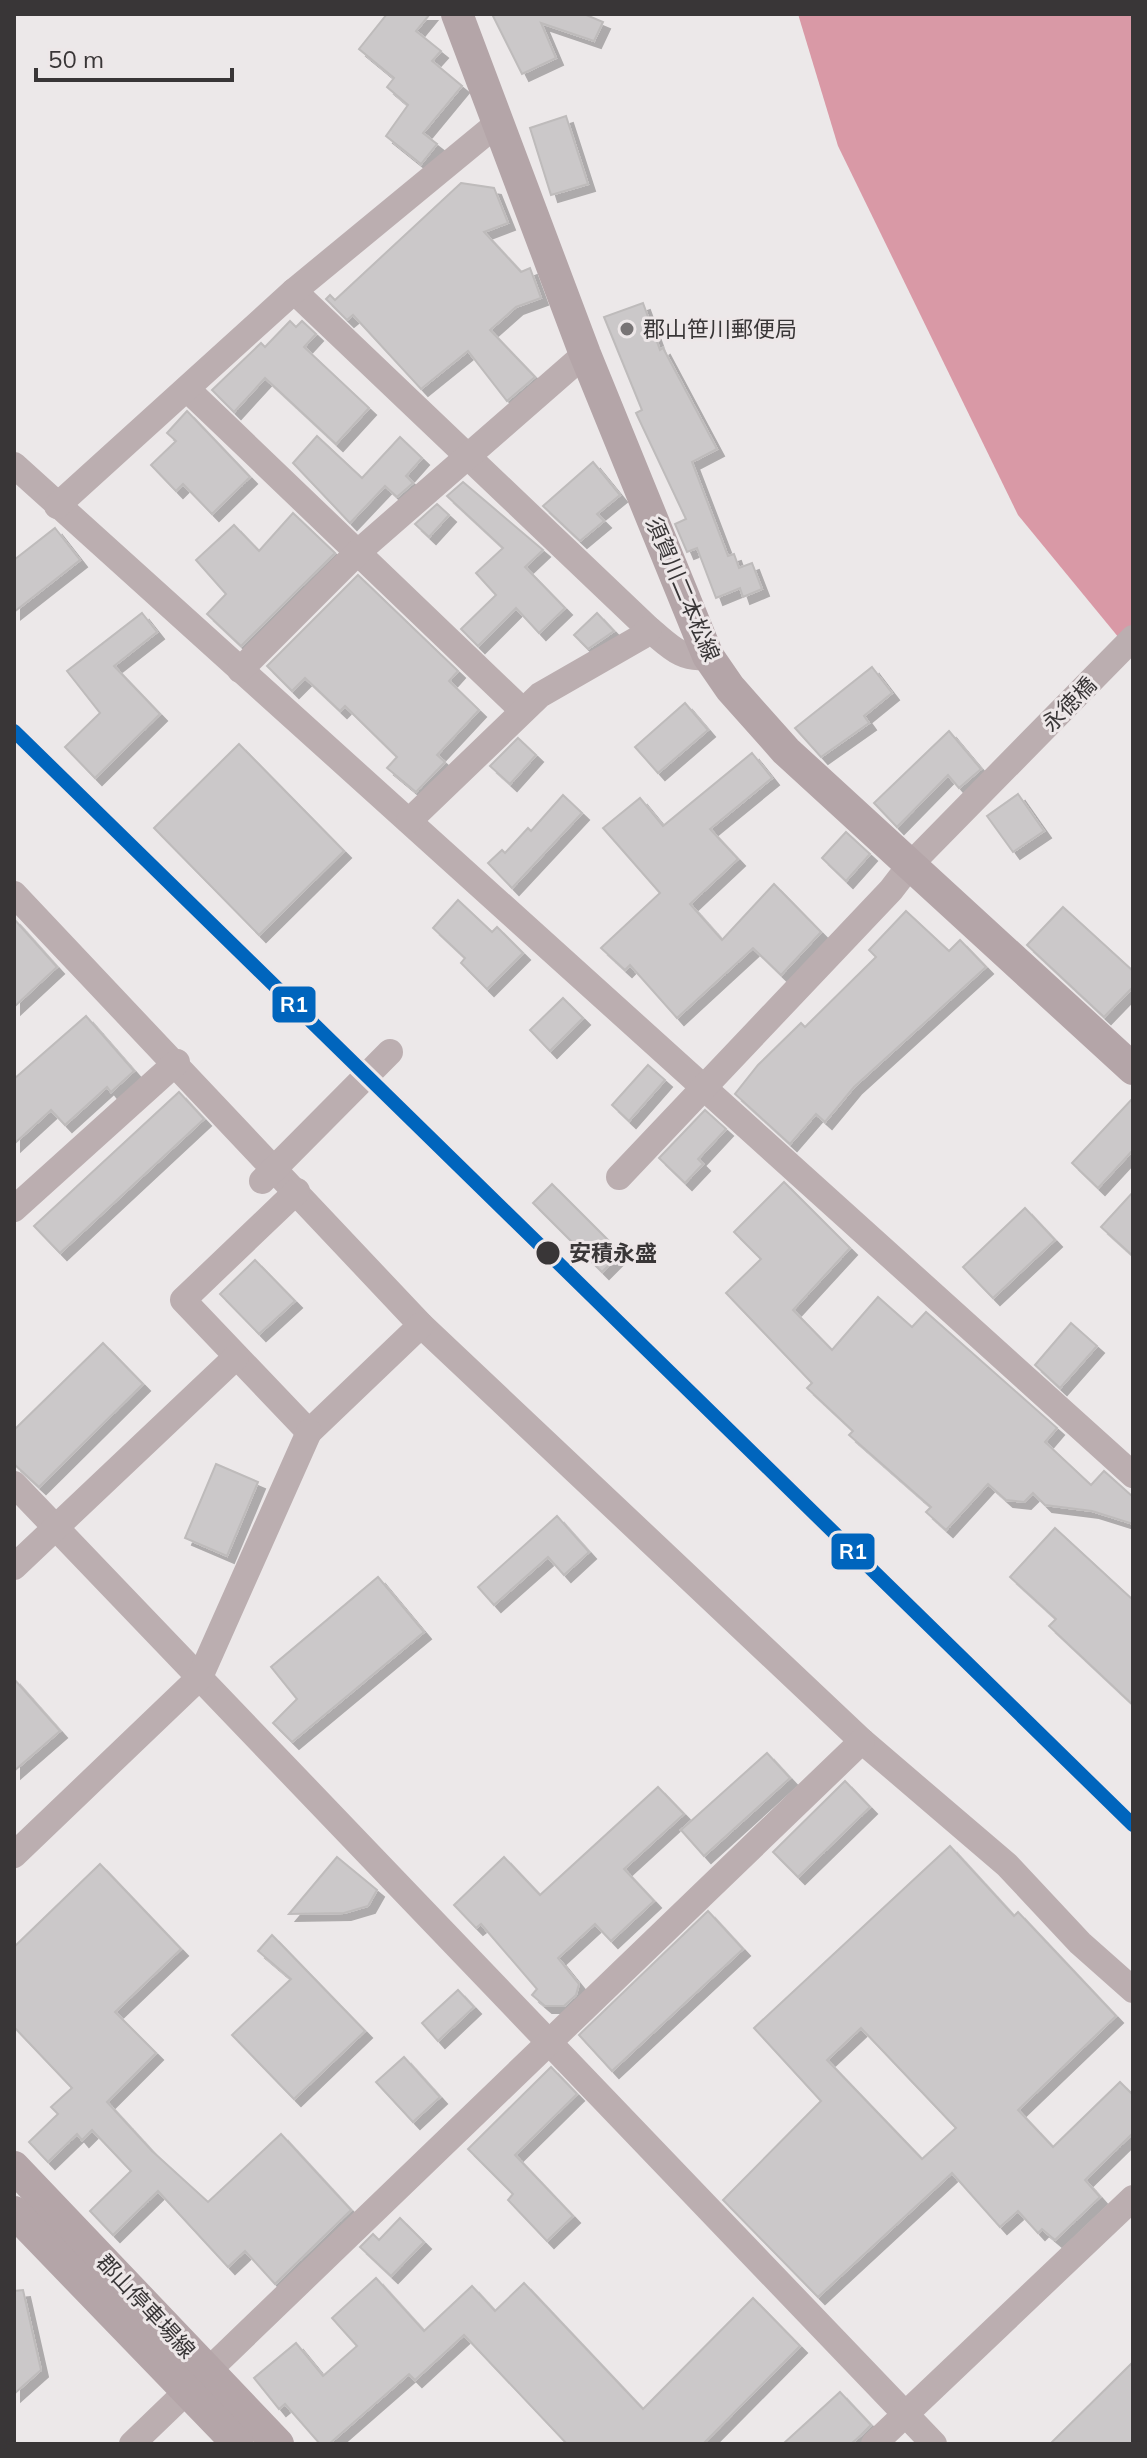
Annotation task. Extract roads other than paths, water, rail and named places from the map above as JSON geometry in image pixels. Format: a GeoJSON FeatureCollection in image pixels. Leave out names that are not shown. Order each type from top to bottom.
{"type":"FeatureCollection","features":[{"type":"Feature","properties":{"kind":"main road","name":"須賀川二本松線"},"geometry":{"type":"LineString","coordinates":[[457,14],[585,354],[708,656],[730,688],[786,751],[1133,1069]]}},
{"type":"Feature","properties":{"kind":"main road","name":"郡山停車場線"},"geometry":{"type":"LineString","coordinates":[[14,2167],[197,2381],[238,2444]]}},
{"type":"Feature","properties":{"kind":"main road","name":"郡山停車場線"},"geometry":{"type":"LineString","coordinates":[[14,2212],[197,2381],[278,2444]]}},
{"type":"Feature","properties":{"kind":"street"},"geometry":{"type":"LineString","coordinates":[[57,506],[294,291],[498,123]]}},
{"type":"Feature","properties":{"kind":"street"},"geometry":{"type":"LineString","coordinates":[[294,291],[649,629],[682,655],[691,658],[708,656]]}},
{"type":"Feature","properties":{"kind":"street"},"geometry":{"type":"LineString","coordinates":[[240,670],[357,553],[585,354]]}},
{"type":"Feature","properties":{"kind":"street"},"geometry":{"type":"LineString","coordinates":[[187,389],[522,710]]}},
{"type":"Feature","properties":{"kind":"street"},"geometry":{"type":"LineString","coordinates":[[14,465],[1133,1475]]}},
{"type":"Feature","properties":{"kind":"street"},"geometry":{"type":"LineString","coordinates":[[409,821],[540,695],[641,637],[649,629]]}},
{"type":"Feature","properties":{"kind":"street","name":"永徳橋"},"geometry":{"type":"LineString","coordinates":[[619,1177],[891,890],[911,864],[1133,638]]}},
{"type":"Feature","properties":{"kind":"street"},"geometry":{"type":"LineString","coordinates":[[14,894],[177,1062],[421,1325],[862,1741],[1007,1865],[1080,1943],[1133,1990]]}},
{"type":"Feature","properties":{"kind":"street"},"geometry":{"type":"LineString","coordinates":[[262,1181],[390,1052]]}},
{"type":"Feature","properties":{"kind":"street"},"geometry":{"type":"LineString","coordinates":[[16,1202],[177,1062]]}},
{"type":"Feature","properties":{"kind":"street"},"geometry":{"type":"LineString","coordinates":[[297,1191],[183,1300],[309,1432]]}},
{"type":"Feature","properties":{"kind":"street"},"geometry":{"type":"LineString","coordinates":[[14,1855],[200,1677],[309,1432],[421,1325]]}},
{"type":"Feature","properties":{"kind":"street"},"geometry":{"type":"LineString","coordinates":[[14,1567],[236,1357]]}},
{"type":"Feature","properties":{"kind":"street"},"geometry":{"type":"LineString","coordinates":[[14,1484],[934,2444]]}},
{"type":"Feature","properties":{"kind":"street"},"geometry":{"type":"LineString","coordinates":[[132,2444],[862,1741]]}},
{"type":"Feature","properties":{"kind":"street"},"geometry":{"type":"LineString","coordinates":[[874,2444],[1133,2198]]}},
{"type":"Feature","properties":{"kind":"place","name":"郡山笹川郵便局"},"geometry":{"type":"Point","coordinates":[627,329]}},
{"type":"Feature","properties":{"kind":"place","name":"安積永盛"},"geometry":{"type":"Point","coordinates":[548,1253]}}]}
